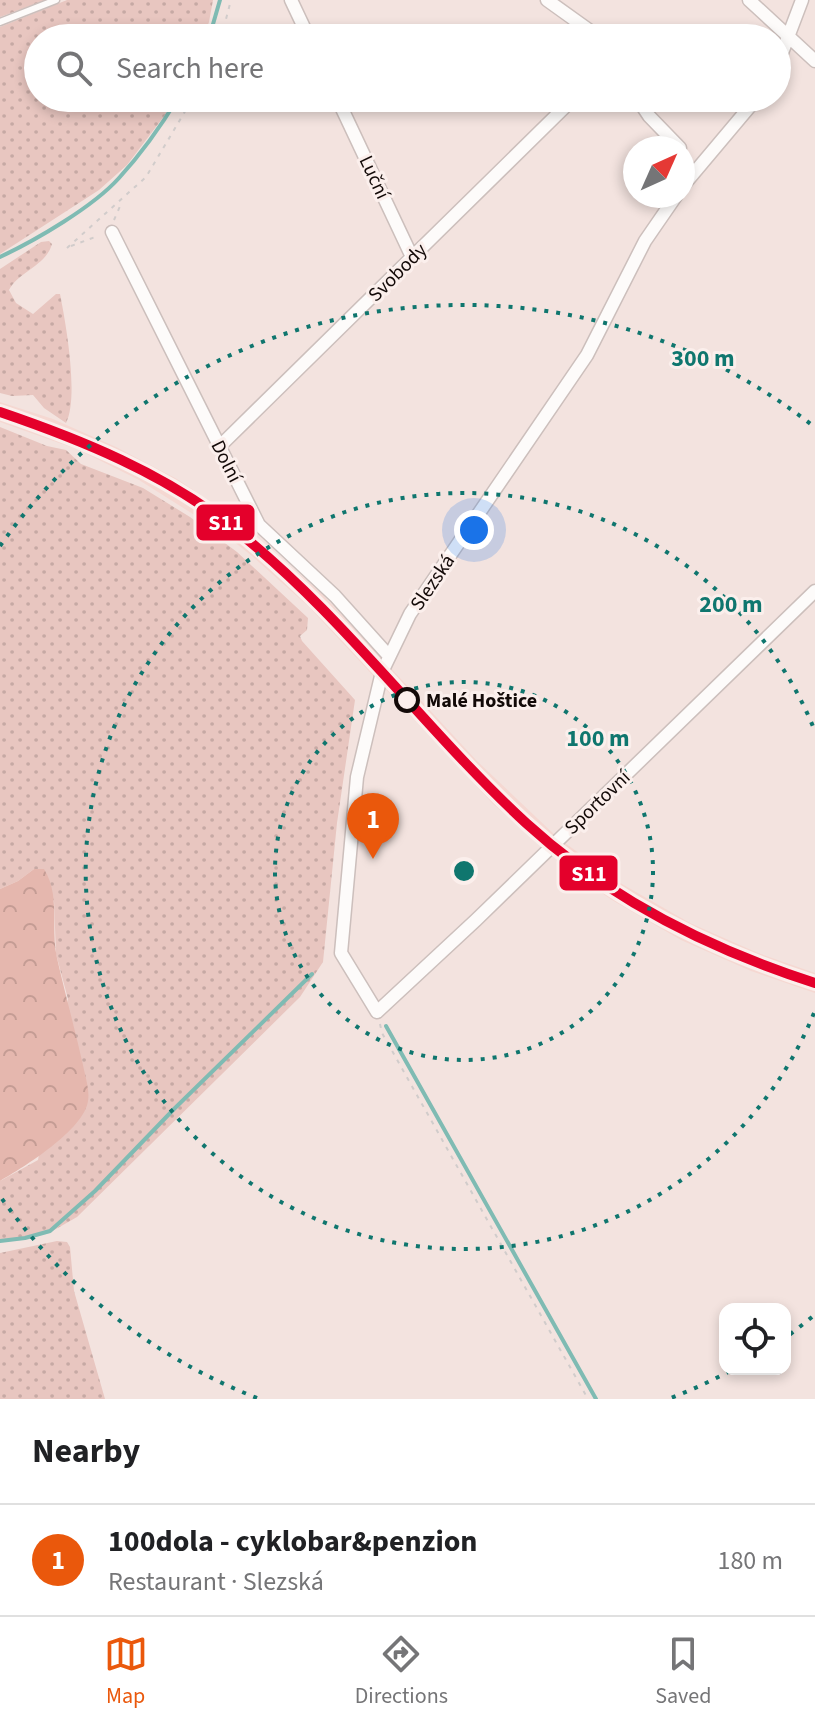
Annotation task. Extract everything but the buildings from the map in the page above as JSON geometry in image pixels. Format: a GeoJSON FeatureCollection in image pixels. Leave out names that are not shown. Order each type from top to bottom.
{"type":"FeatureCollection","features":[{"type":"Feature","properties":{"kind":"street"},"geometry":{"type":"LineString","coordinates":[[291,0],[302,24]]}},
{"type":"Feature","properties":{"kind":"street"},"geometry":{"type":"LineString","coordinates":[[547,0],[580,24]]}},
{"type":"Feature","properties":{"kind":"street"},"geometry":{"type":"LineString","coordinates":[[749,0],[775,24]]}},
{"type":"Feature","properties":{"kind":"street"},"geometry":{"type":"LineString","coordinates":[[791,28],[802,0]]}},
{"type":"Feature","properties":{"kind":"street"},"geometry":{"type":"LineString","coordinates":[[791,39],[815,61]]}},
{"type":"Feature","properties":{"kind":"street","name":"Luční"},"geometry":{"type":"LineString","coordinates":[[344,112],[412,257]]}},
{"type":"Feature","properties":{"kind":"street","name":"Svobody"},"geometry":{"type":"LineString","coordinates":[[220,446],[560,112]]}},
{"type":"Feature","properties":{"kind":"street"},"geometry":{"type":"LineString","coordinates":[[646,112],[668,136]]}},
{"type":"Feature","properties":{"kind":"street"},"geometry":{"type":"LineString","coordinates":[[695,171],[745,112]]}},
{"type":"Feature","properties":{"kind":"street"},"geometry":{"type":"LineString","coordinates":[[695,164],[698,167]]}},
{"type":"Feature","properties":{"kind":"street","name":"Slezská"},"geometry":{"type":"LineString","coordinates":[[377,1012],[341,953],[357,777],[382,672],[410,614],[587,355],[645,241],[668,208]]}},
{"type":"Feature","properties":{"kind":"street","name":"Dolní"},"geometry":{"type":"LineString","coordinates":[[112,232],[259,525],[324,585],[389,656]]}},
{"type":"Feature","properties":{"kind":"street","name":"Sportovní"},"geometry":{"type":"LineString","coordinates":[[377,1012],[815,591]]}},
{"type":"Feature","properties":{"kind":"lane"},"geometry":{"type":"LineString","coordinates":[[0,22],[56,0]]}},
{"type":"Feature","properties":{"kind":"path"},"geometry":{"type":"LineString","coordinates":[[225,24],[231,0]]}},
{"type":"Feature","properties":{"kind":"path"},"geometry":{"type":"LineString","coordinates":[[124,200],[116,212],[112,232],[67,248],[124,200],[146,177],[185,112]]}},
{"type":"Feature","properties":{"kind":"path"},"geometry":{"type":"LineString","coordinates":[[377,1012],[382,1033],[588,1399]]}},
{"type":"Feature","properties":{"kind":"shaded area"},"geometry":{"type":"Polygon","coordinates":[[[0,0],[46,0],[0,17],[0,0]]]}},
{"type":"Feature","properties":{"kind":"shaded area"},"geometry":{"type":"Polygon","coordinates":[[[67,0],[213,0],[208,24],[24,24],[24,112],[167,112],[127,165],[99,190],[0,254],[0,27],[67,0]]]}},
{"type":"Feature","properties":{"kind":"shaded area"},"geometry":{"type":"Polygon","coordinates":[[[49,241],[52,244],[49,252],[9,290],[16,303],[33,314],[60,294],[71,379],[70,411],[66,423],[44,408],[33,395],[0,393],[0,269],[41,242],[49,241]]]}},
{"type":"Feature","properties":{"kind":"shaded area"},"geometry":{"type":"Polygon","coordinates":[[[0,402],[53,419],[116,447],[177,479],[235,518],[322,594],[477,761],[558,838],[622,884],[690,923],[758,953],[815,973],[815,993],[751,971],[681,940],[574,874],[493,804],[309,607],[252,556],[223,533],[139,480],[79,450],[0,422],[0,402]]]}},
{"type":"Feature","properties":{"kind":"shaded area"},"geometry":{"type":"Polygon","coordinates":[[[0,427],[47,446],[66,450],[81,464],[143,488],[190,517],[237,552],[308,618],[307,630],[300,636],[302,641],[355,700],[337,823],[323,962],[300,997],[77,1217],[49,1233],[0,1242],[0,1181],[38,1160],[68,999],[56,954],[54,901],[34,869],[0,889],[0,427]]]}},
{"type":"Feature","properties":{"kind":"shaded area"},"geometry":{"type":"Polygon","coordinates":[[[57,1241],[67,1242],[70,1247],[74,1291],[105,1399],[0,1399],[0,1253],[57,1241]]]}},
{"type":"Feature","properties":{"kind":"green space"},"geometry":{"type":"Polygon","coordinates":[[[34,869],[44,869],[52,890],[55,947],[86,1078],[88,1101],[76,1124],[65,1135],[0,1181],[0,889],[34,869]]]}},
{"type":"Feature","properties":{"kind":"waterway"},"geometry":{"type":"LineString","coordinates":[[213,24],[220,0]]}},
{"type":"Feature","properties":{"kind":"waterway"},"geometry":{"type":"LineString","coordinates":[[0,257],[63,222],[108,189],[143,150],[169,112]]}},
{"type":"Feature","properties":{"kind":"waterway"},"geometry":{"type":"LineString","coordinates":[[0,1241],[50,1231],[95,1191],[312,974]]}},
{"type":"Feature","properties":{"kind":"waterway"},"geometry":{"type":"LineString","coordinates":[[386,1026],[596,1399]]}},
{"type":"Feature","properties":{"kind":"transit line","name":"S11"},"geometry":{"type":"LineString","coordinates":[[0,412],[61,434],[150,474],[232,527],[310,596],[452,749],[526,823],[591,875],[662,919],[699,937],[815,983]]}},
{"type":"Feature","properties":{"kind":"place","name":"Malé Hoštice"},"geometry":{"type":"Point","coordinates":[407,700]}},
{"type":"Feature","properties":{"kind":"place","name":"100dola - cyklobar&penzion"},"geometry":{"type":"Point","coordinates":[373,859]}}]}
